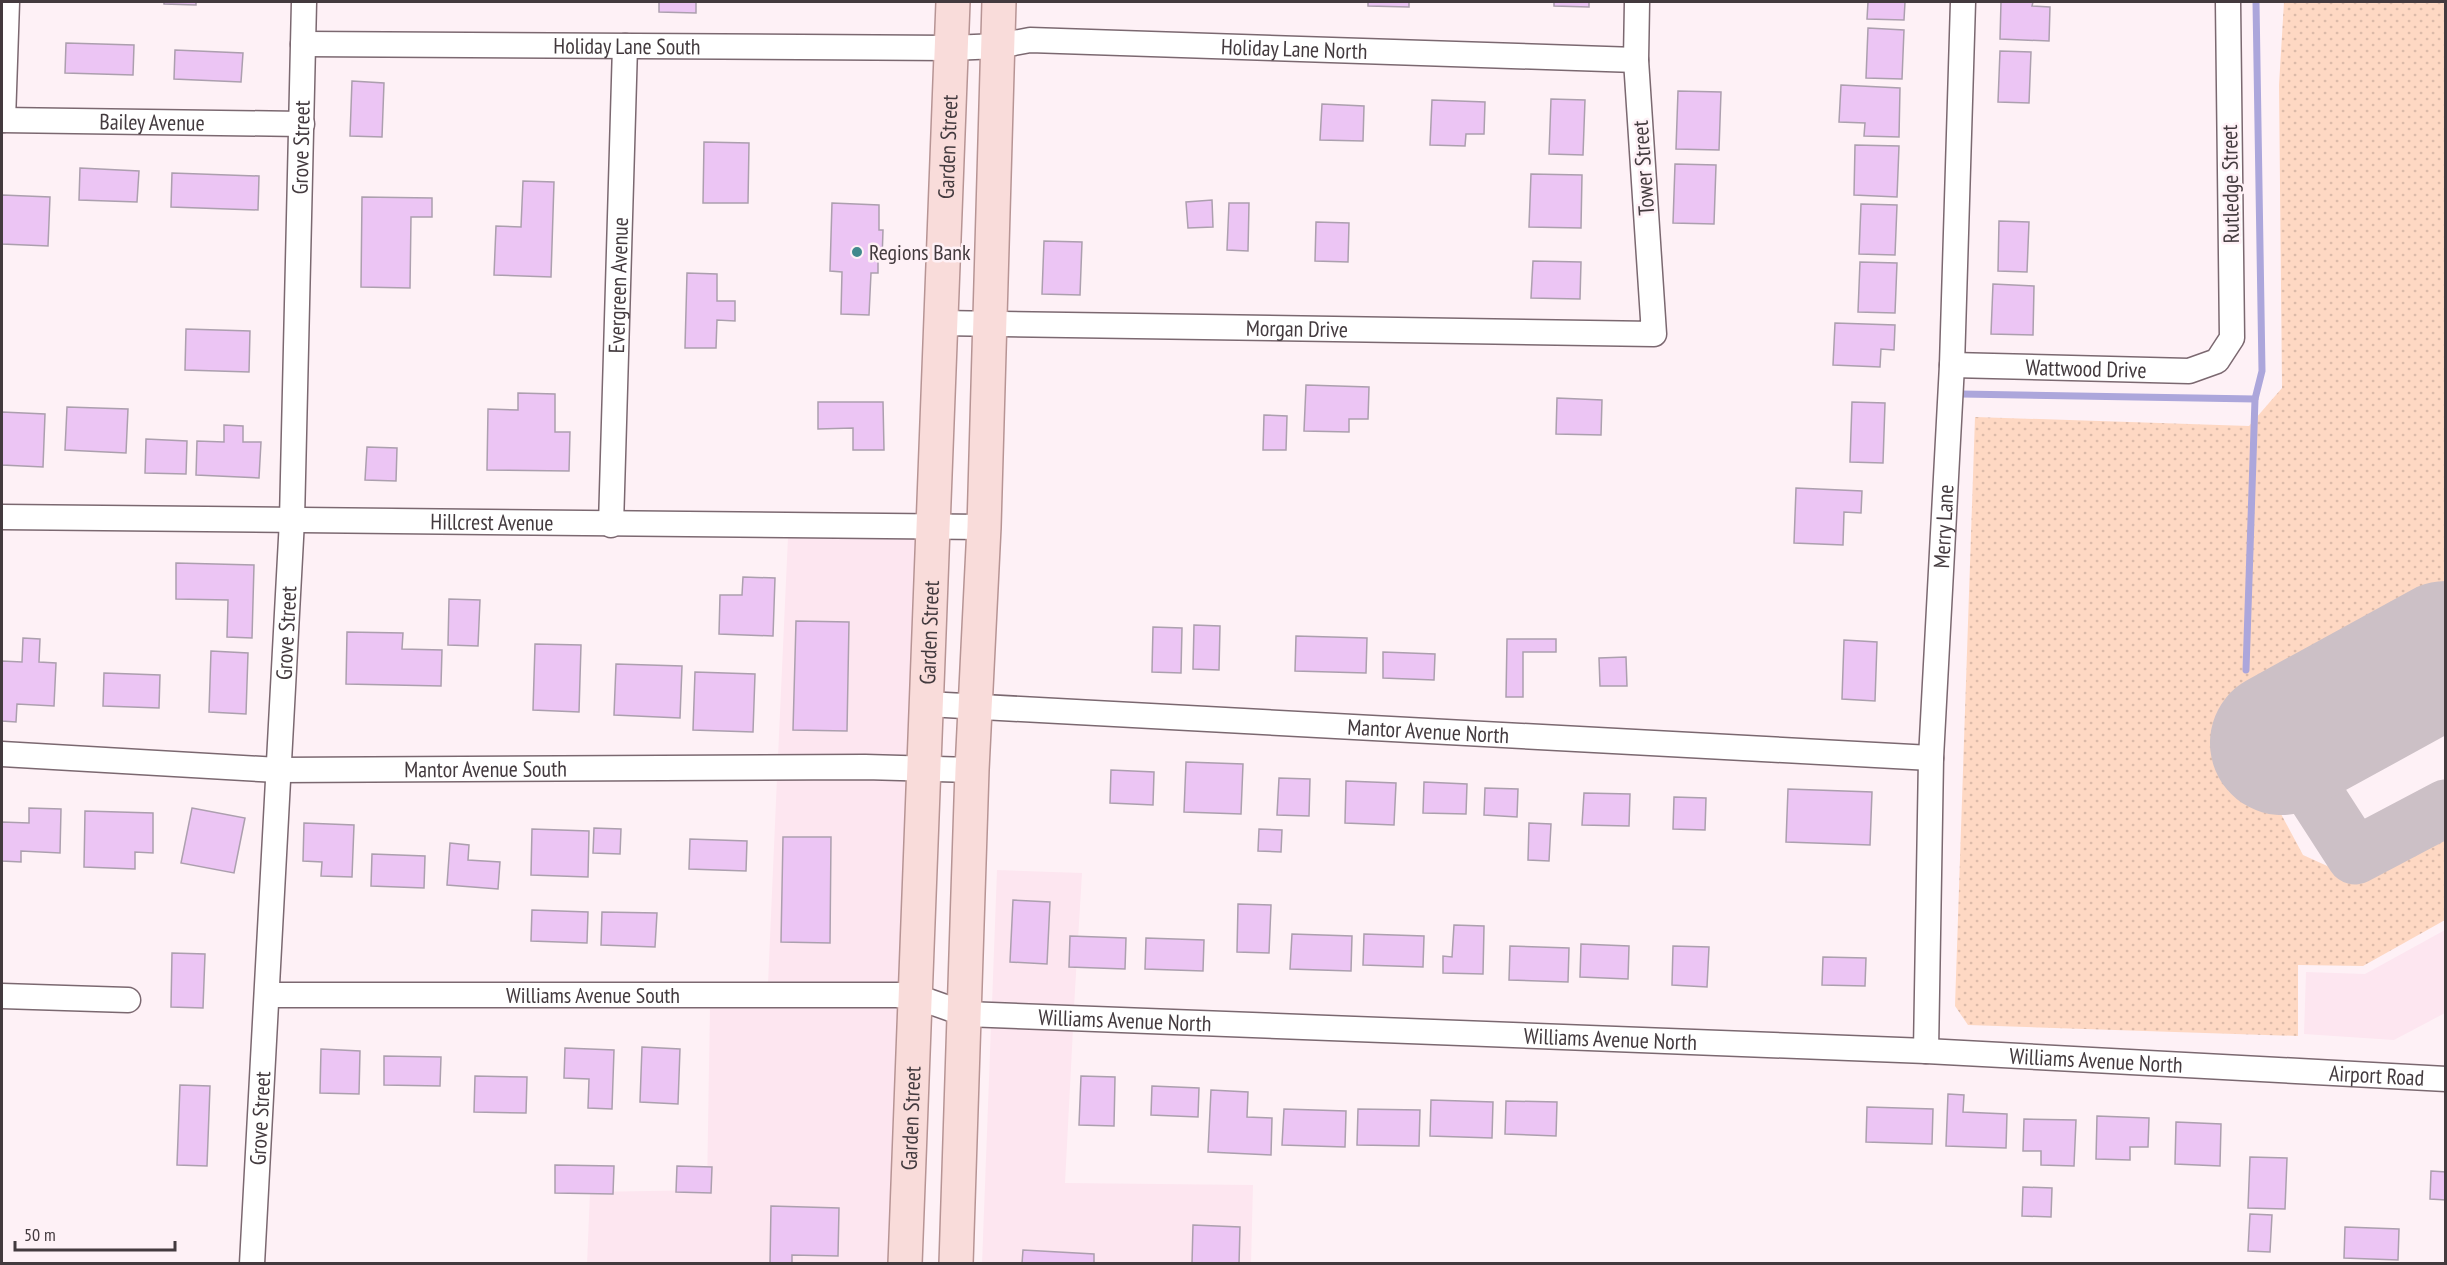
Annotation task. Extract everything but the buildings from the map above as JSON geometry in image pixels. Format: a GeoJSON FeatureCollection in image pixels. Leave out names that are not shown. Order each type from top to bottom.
{"type":"FeatureCollection","features":[{"type":"Feature","properties":{"kind":"main road","name":"Garden Street"},"geometry":{"type":"LineString","coordinates":[[905,1263],[917,997],[952,2]]}},
{"type":"Feature","properties":{"kind":"main road"},"geometry":{"type":"LineString","coordinates":[[956,1263],[974,707],[984,527],[999,2]]}},
{"type":"Feature","properties":{"kind":"main road"},"geometry":{"type":"LineString","coordinates":[[906,1229],[929,1229],[958,1210]]}},
{"type":"Feature","properties":{"kind":"street"},"geometry":{"type":"LineString","coordinates":[[2,120],[8,2]]}},
{"type":"Feature","properties":{"kind":"street","name":"Grove Street"},"geometry":{"type":"LineString","coordinates":[[252,1263],[292,520],[304,2]]}},
{"type":"Feature","properties":{"kind":"street","name":"Tower Street"},"geometry":{"type":"LineString","coordinates":[[1637,2],[1636,60],[1654,333]]}},
{"type":"Feature","properties":{"kind":"street","name":"Merry Lane"},"geometry":{"type":"LineString","coordinates":[[1926,1051],[1931,758],[1952,365],[1963,2]]}},
{"type":"Feature","properties":{"kind":"street","name":"Rutledge Street"},"geometry":{"type":"LineString","coordinates":[[2217,361],[2232,338],[2228,2]]}},
{"type":"Feature","properties":{"kind":"street","name":"Holiday Lane North"},"geometry":{"type":"LineString","coordinates":[[951,48],[998,46],[1030,40],[1636,60]]}},
{"type":"Feature","properties":{"kind":"street","name":"Holiday Lane South"},"geometry":{"type":"LineString","coordinates":[[303,44],[951,48]]}},
{"type":"Feature","properties":{"kind":"street","name":"Evergreen Avenue"},"geometry":{"type":"LineString","coordinates":[[611,525],[625,46]]}},
{"type":"Feature","properties":{"kind":"street","name":"Bailey Avenue"},"geometry":{"type":"LineString","coordinates":[[2,120],[302,124]]}},
{"type":"Feature","properties":{"kind":"street","name":"Morgan Drive"},"geometry":{"type":"LineString","coordinates":[[940,323],[1654,333]]}},
{"type":"Feature","properties":{"kind":"street","name":"Wattwood Drive"},"geometry":{"type":"LineString","coordinates":[[1952,365],[2189,371],[2217,361]]}},
{"type":"Feature","properties":{"kind":"street","name":"Hillcrest Avenue"},"geometry":{"type":"LineString","coordinates":[[2,517],[984,527]]}},
{"type":"Feature","properties":{"kind":"street","name":"Mantor Avenue North"},"geometry":{"type":"LineString","coordinates":[[927,704],[1931,758]]}},
{"type":"Feature","properties":{"kind":"street","name":"Mantor Avenue South"},"geometry":{"type":"LineString","coordinates":[[2,754],[278,770],[925,768],[972,770]]}},
{"type":"Feature","properties":{"kind":"street","name":"Williams Avenue South"},"geometry":{"type":"LineString","coordinates":[[267,994],[917,997]]}},
{"type":"Feature","properties":{"kind":"street"},"geometry":{"type":"LineString","coordinates":[[2,996],[128,1000]]}},
{"type":"Feature","properties":{"kind":"street","name":"Williams Avenue North"},"geometry":{"type":"LineString","coordinates":[[917,997],[965,1014],[1926,1051],[2307,1069]]}},
{"type":"Feature","properties":{"kind":"street","name":"Airport Road"},"geometry":{"type":"LineString","coordinates":[[2307,1069],[2445,1079]]}},
{"type":"Feature","properties":{"kind":"shaded area"},"geometry":{"type":"Polygon","coordinates":[[[2284,2],[2445,2],[2445,595],[2229,717],[2303,855],[2356,879],[2445,837],[2445,920],[2363,966],[2298,965],[2298,1036],[1968,1025],[1955,1006],[1975,417],[2249,426],[2282,388],[2279,85],[2284,2]]]}},
{"type":"Feature","properties":{"kind":"shaded area"},"geometry":{"type":"Polygon","coordinates":[[[788,537],[920,537],[913,757],[778,757],[788,537]]]}},
{"type":"Feature","properties":{"kind":"shaded area"},"geometry":{"type":"Polygon","coordinates":[[[777,778],[912,779],[905,985],[768,984],[777,778]]]}},
{"type":"Feature","properties":{"kind":"shaded area"},"geometry":{"type":"Polygon","coordinates":[[[997,870],[1082,873],[1074,1007],[992,1004],[997,870]]]}},
{"type":"Feature","properties":{"kind":"shaded area"},"geometry":{"type":"Polygon","coordinates":[[[2445,930],[2445,1013],[2394,1040],[2304,1034],[2306,972],[2365,974],[2445,930]]]}},
{"type":"Feature","properties":{"kind":"shaded area"},"geometry":{"type":"Polygon","coordinates":[[[710,1006],[904,1006],[893,1263],[587,1264],[590,1192],[707,1190],[710,1006]]]}},
{"type":"Feature","properties":{"kind":"shaded area"},"geometry":{"type":"Polygon","coordinates":[[[991,1026],[1073,1029],[1065,1183],[1253,1185],[1251,1263],[982,1264],[991,1026]]]}},
{"type":"Feature","properties":{"kind":"waterway"},"geometry":{"type":"LineString","coordinates":[[1961,394],[2255,399],[2262,371],[2256,2]]}},
{"type":"Feature","properties":{"kind":"waterway"},"geometry":{"type":"LineString","coordinates":[[2246,670],[2255,399]]}},
{"type":"Feature","properties":{"kind":"taxiway"},"geometry":{"type":"LineString","coordinates":[[2282,743],[2355,856],[2446,808]]}},
{"type":"Feature","properties":{"kind":"runway"},"geometry":{"type":"LineString","coordinates":[[2282,743],[2446,653]]}},
{"type":"Feature","properties":{"kind":"place","name":"Regions Bank"},"geometry":{"type":"Point","coordinates":[857,252]}}]}
